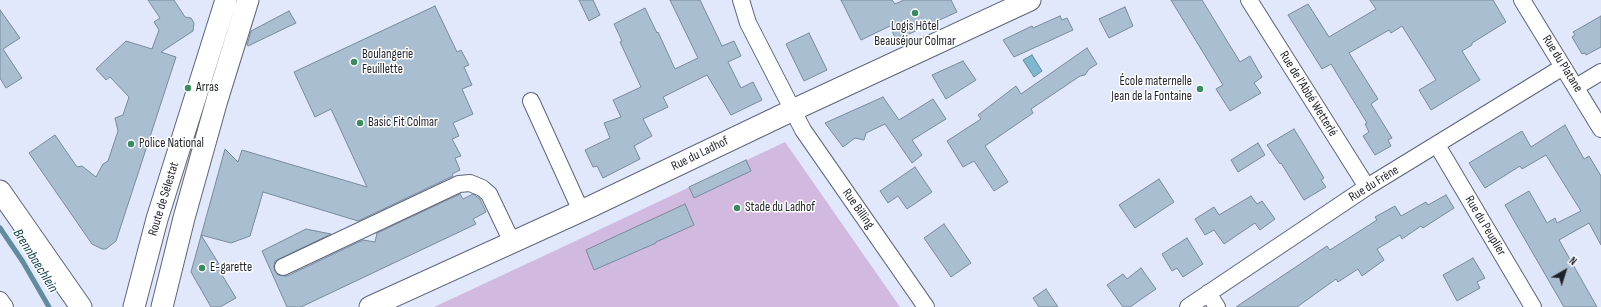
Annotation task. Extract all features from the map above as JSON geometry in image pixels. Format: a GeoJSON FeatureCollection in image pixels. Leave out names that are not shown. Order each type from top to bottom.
{"type":"FeatureCollection","features":[{"type":"Feature","properties":{"kind":"main road","name":"Route de Sélestat"},"geometry":{"type":"LineString","coordinates":[[134,307],[157,220],[226,0]]}},
{"type":"Feature","properties":{"kind":"main road","name":"Route de Sélestat"},"geometry":{"type":"LineString","coordinates":[[162,307],[214,107],[248,0]]}},
{"type":"Feature","properties":{"kind":"main road","name":"Rue du Ladhof"},"geometry":{"type":"LineString","coordinates":[[370,307],[581,211],[793,110],[1030,0]]}},
{"type":"Feature","properties":{"kind":"main road"},"geometry":{"type":"LineString","coordinates":[[0,191],[81,307]]}},
{"type":"Feature","properties":{"kind":"street","name":"Rue Billing"},"geometry":{"type":"LineString","coordinates":[[741,0],[748,23],[803,130],[926,307]]}},
{"type":"Feature","properties":{"kind":"street","name":"Rue de l'Abbé Wetterlé"},"geometry":{"type":"LineString","coordinates":[[1249,0],[1367,187]]}},
{"type":"Feature","properties":{"kind":"street","name":"Rue du Platane"},"geometry":{"type":"LineString","coordinates":[[1522,0],[1601,129]]}},
{"type":"Feature","properties":{"kind":"street","name":"Rue du Frêne"},"geometry":{"type":"LineString","coordinates":[[1188,307],[1367,187],[1563,67]]}},
{"type":"Feature","properties":{"kind":"street"},"geometry":{"type":"LineString","coordinates":[[1576,87],[1601,72]]}},
{"type":"Feature","properties":{"kind":"street"},"geometry":{"type":"LineString","coordinates":[[530,101],[581,211]]}},
{"type":"Feature","properties":{"kind":"street","name":"Rue du Peuplier"},"geometry":{"type":"LineString","coordinates":[[1437,145],[1533,307]]}},
{"type":"Feature","properties":{"kind":"street"},"geometry":{"type":"LineString","coordinates":[[284,267],[459,184],[470,183],[482,188],[489,194],[512,242]]}},
{"type":"Feature","properties":{"kind":"street"},"geometry":{"type":"LineString","coordinates":[[1208,293],[1217,307]]}},
{"type":"Feature","properties":{"kind":"street"},"geometry":{"type":"LineString","coordinates":[[0,300],[5,307]]}},
{"type":"Feature","properties":{"kind":"shaded area","name":"Stade du Ladhof"},"geometry":{"type":"Polygon","coordinates":[[[785,142],[900,307],[434,307],[550,253],[785,142]]]}},
{"type":"Feature","properties":{"kind":"water"},"geometry":{"type":"Polygon","coordinates":[[[1032,55],[1042,71],[1034,77],[1023,60],[1032,55]]]}},
{"type":"Feature","properties":{"kind":"building","name":"Police National"},"geometry":{"type":"Polygon","coordinates":[[[148,0],[174,0],[185,17],[191,18],[194,23],[193,31],[161,52],[176,57],[116,241],[106,249],[102,249],[92,244],[29,153],[55,135],[77,167],[82,166],[96,177],[103,164],[108,161],[118,131],[115,118],[123,115],[129,97],[110,77],[106,80],[96,69],[126,41],[152,49],[159,30],[154,22],[160,18],[148,0]]]}},
{"type":"Feature","properties":{"kind":"building"},"geometry":{"type":"Polygon","coordinates":[[[579,0],[593,0],[600,15],[589,21],[579,0]]]}},
{"type":"Feature","properties":{"kind":"building"},"geometry":{"type":"Polygon","coordinates":[[[670,0],[700,0],[722,46],[734,41],[741,56],[728,62],[741,88],[753,82],[762,100],[731,115],[707,75],[663,97],[668,107],[643,119],[652,136],[634,146],[640,159],[603,178],[597,166],[593,167],[585,150],[610,138],[604,123],[621,117],[613,100],[641,87],[620,42],[622,41],[614,24],[645,8],[675,69],[698,58],[670,0]]]}},
{"type":"Feature","properties":{"kind":"building"},"geometry":{"type":"Polygon","coordinates":[[[841,0],[892,0],[895,4],[904,0],[951,0],[957,12],[896,40],[890,26],[861,40],[841,0]]]}},
{"type":"Feature","properties":{"kind":"building"},"geometry":{"type":"Polygon","coordinates":[[[1171,0],[1202,0],[1240,62],[1250,56],[1262,77],[1254,83],[1261,93],[1230,111],[1216,89],[1223,85],[1171,0]]]}},
{"type":"Feature","properties":{"kind":"building"},"geometry":{"type":"Polygon","coordinates":[[[1370,0],[1493,0],[1506,22],[1462,51],[1480,80],[1431,110],[1419,90],[1436,80],[1402,26],[1391,33],[1389,30],[1349,53],[1378,99],[1371,104],[1392,138],[1388,140],[1391,146],[1375,155],[1363,136],[1369,132],[1365,124],[1367,123],[1331,64],[1322,69],[1288,15],[1308,4],[1329,37],[1376,9],[1370,0]]]}},
{"type":"Feature","properties":{"kind":"building"},"geometry":{"type":"Polygon","coordinates":[[[435,6],[457,52],[461,50],[469,65],[464,67],[472,85],[462,89],[473,114],[453,123],[459,136],[452,139],[461,156],[455,158],[460,170],[452,174],[453,176],[358,221],[263,192],[250,236],[231,243],[201,235],[225,149],[238,162],[242,150],[367,187],[331,109],[315,117],[294,72],[435,6]]]}},
{"type":"Feature","properties":{"kind":"building"},"geometry":{"type":"Polygon","coordinates":[[[1125,7],[1133,26],[1109,38],[1099,19],[1125,7]]]}},
{"type":"Feature","properties":{"kind":"building"},"geometry":{"type":"Polygon","coordinates":[[[0,10],[20,38],[3,49],[22,78],[6,88],[0,78],[0,10]]]}},
{"type":"Feature","properties":{"kind":"building"},"geometry":{"type":"Polygon","coordinates":[[[289,11],[296,23],[248,46],[247,45],[251,31],[289,11]]]}},
{"type":"Feature","properties":{"kind":"building"},"geometry":{"type":"Polygon","coordinates":[[[1060,16],[1062,20],[1067,18],[1073,30],[1014,57],[1003,40],[1032,26],[1033,28],[1060,16]]]}},
{"type":"Feature","properties":{"kind":"building"},"geometry":{"type":"Polygon","coordinates":[[[1601,16],[1601,47],[1586,55],[1585,53],[1582,54],[1572,37],[1575,35],[1573,32],[1601,16]]]}},
{"type":"Feature","properties":{"kind":"building"},"geometry":{"type":"Polygon","coordinates":[[[809,33],[827,70],[804,81],[786,44],[809,33]]]}},
{"type":"Feature","properties":{"kind":"building"},"geometry":{"type":"Polygon","coordinates":[[[1087,48],[1097,64],[1089,69],[1085,75],[1080,76],[1031,109],[1033,113],[985,146],[1008,182],[994,191],[974,161],[963,167],[947,141],[981,119],[978,115],[1016,86],[1021,94],[1087,48]]]}},
{"type":"Feature","properties":{"kind":"building"},"geometry":{"type":"Polygon","coordinates":[[[963,61],[976,80],[946,99],[932,75],[963,61]]]}},
{"type":"Feature","properties":{"kind":"building"},"geometry":{"type":"Polygon","coordinates":[[[883,97],[899,120],[933,99],[946,119],[912,140],[922,155],[912,163],[885,124],[866,133],[864,140],[855,138],[843,147],[825,123],[883,97]]]}},
{"type":"Feature","properties":{"kind":"building"},"geometry":{"type":"Polygon","coordinates":[[[1565,125],[1584,159],[1589,156],[1601,176],[1601,245],[1589,223],[1559,240],[1597,307],[1564,307],[1505,205],[1529,191],[1547,223],[1555,218],[1557,223],[1581,211],[1546,155],[1522,169],[1520,166],[1485,188],[1469,163],[1522,131],[1531,147],[1565,125]]]}},
{"type":"Feature","properties":{"kind":"building"},"geometry":{"type":"Polygon","coordinates":[[[1294,129],[1324,178],[1321,180],[1326,187],[1304,200],[1281,163],[1280,164],[1267,145],[1294,129]]]}},
{"type":"Feature","properties":{"kind":"building"},"geometry":{"type":"Polygon","coordinates":[[[1258,143],[1265,155],[1238,172],[1231,160],[1258,143]]]}},
{"type":"Feature","properties":{"kind":"building"},"geometry":{"type":"Polygon","coordinates":[[[746,160],[751,171],[694,198],[689,187],[746,160]]]}},
{"type":"Feature","properties":{"kind":"building"},"geometry":{"type":"Polygon","coordinates":[[[915,167],[932,192],[907,209],[898,196],[888,203],[880,191],[915,167]]]}},
{"type":"Feature","properties":{"kind":"building"},"geometry":{"type":"Polygon","coordinates":[[[1159,179],[1174,202],[1135,228],[1119,205],[1159,179]]]}},
{"type":"Feature","properties":{"kind":"building"},"geometry":{"type":"Polygon","coordinates":[[[460,194],[463,199],[473,194],[480,199],[486,212],[473,219],[476,224],[301,307],[287,307],[262,251],[306,229],[331,234],[275,261],[274,267],[278,275],[287,276],[363,240],[375,242],[377,233],[460,194]]]}},
{"type":"Feature","properties":{"kind":"building"},"geometry":{"type":"Polygon","coordinates":[[[1446,195],[1454,208],[1423,228],[1421,226],[1402,239],[1400,235],[1377,249],[1384,260],[1362,276],[1358,269],[1338,282],[1336,279],[1297,307],[1236,307],[1327,246],[1330,250],[1377,220],[1375,217],[1395,206],[1401,216],[1426,202],[1428,205],[1446,195]]]}},
{"type":"Feature","properties":{"kind":"building"},"geometry":{"type":"Polygon","coordinates":[[[1251,196],[1257,204],[1262,201],[1275,219],[1260,230],[1255,223],[1224,244],[1214,230],[1205,235],[1195,219],[1214,207],[1219,215],[1251,196]]]}},
{"type":"Feature","properties":{"kind":"building"},"geometry":{"type":"Polygon","coordinates":[[[685,204],[694,225],[594,270],[586,250],[685,204]]]}},
{"type":"Feature","properties":{"kind":"building"},"geometry":{"type":"Polygon","coordinates":[[[944,224],[971,263],[951,277],[924,238],[944,224]]]}},
{"type":"Feature","properties":{"kind":"building"},"geometry":{"type":"Polygon","coordinates":[[[201,235],[219,264],[216,265],[236,298],[220,307],[211,307],[191,272],[201,235]]]}},
{"type":"Feature","properties":{"kind":"building"},"geometry":{"type":"Polygon","coordinates":[[[1187,238],[1203,264],[1183,277],[1177,268],[1172,271],[1162,254],[1187,238]]]}},
{"type":"Feature","properties":{"kind":"building"},"geometry":{"type":"Polygon","coordinates":[[[1473,258],[1485,278],[1477,282],[1480,288],[1457,301],[1443,275],[1473,258]]]}},
{"type":"Feature","properties":{"kind":"building"},"geometry":{"type":"Polygon","coordinates":[[[1141,268],[1156,289],[1130,307],[1123,307],[1107,285],[1123,274],[1127,279],[1141,268]]]}},
{"type":"Feature","properties":{"kind":"building"},"geometry":{"type":"Polygon","coordinates":[[[1046,289],[1058,307],[1039,307],[1033,298],[1046,289]]]}},
{"type":"Feature","properties":{"kind":"waterway","name":"Brennbaechlein"},"geometry":{"type":"LineString","coordinates":[[0,228],[23,262],[49,307]]}},
{"type":"Feature","properties":{"kind":"place","name":"Logis Hôtel Beauséjour Colmar"},"geometry":{"type":"Point","coordinates":[915,13]}},
{"type":"Feature","properties":{"kind":"place","name":"Boulangerie Feuillette"},"geometry":{"type":"Point","coordinates":[354,62]}},
{"type":"Feature","properties":{"kind":"place","name":"Arras"},"geometry":{"type":"Point","coordinates":[188,88]}},
{"type":"Feature","properties":{"kind":"place","name":"École maternelle Jean de la Fontaine"},"geometry":{"type":"Point","coordinates":[1200,89]}},
{"type":"Feature","properties":{"kind":"place","name":"Basic Fit Colmar"},"geometry":{"type":"Point","coordinates":[360,123]}},
{"type":"Feature","properties":{"kind":"place","name":"Police National"},"geometry":{"type":"Point","coordinates":[131,144]}},
{"type":"Feature","properties":{"kind":"place","name":"Stade du Ladhof"},"geometry":{"type":"Point","coordinates":[737,208]}},
{"type":"Feature","properties":{"kind":"place","name":"E-garette"},"geometry":{"type":"Point","coordinates":[202,268]}}]}
